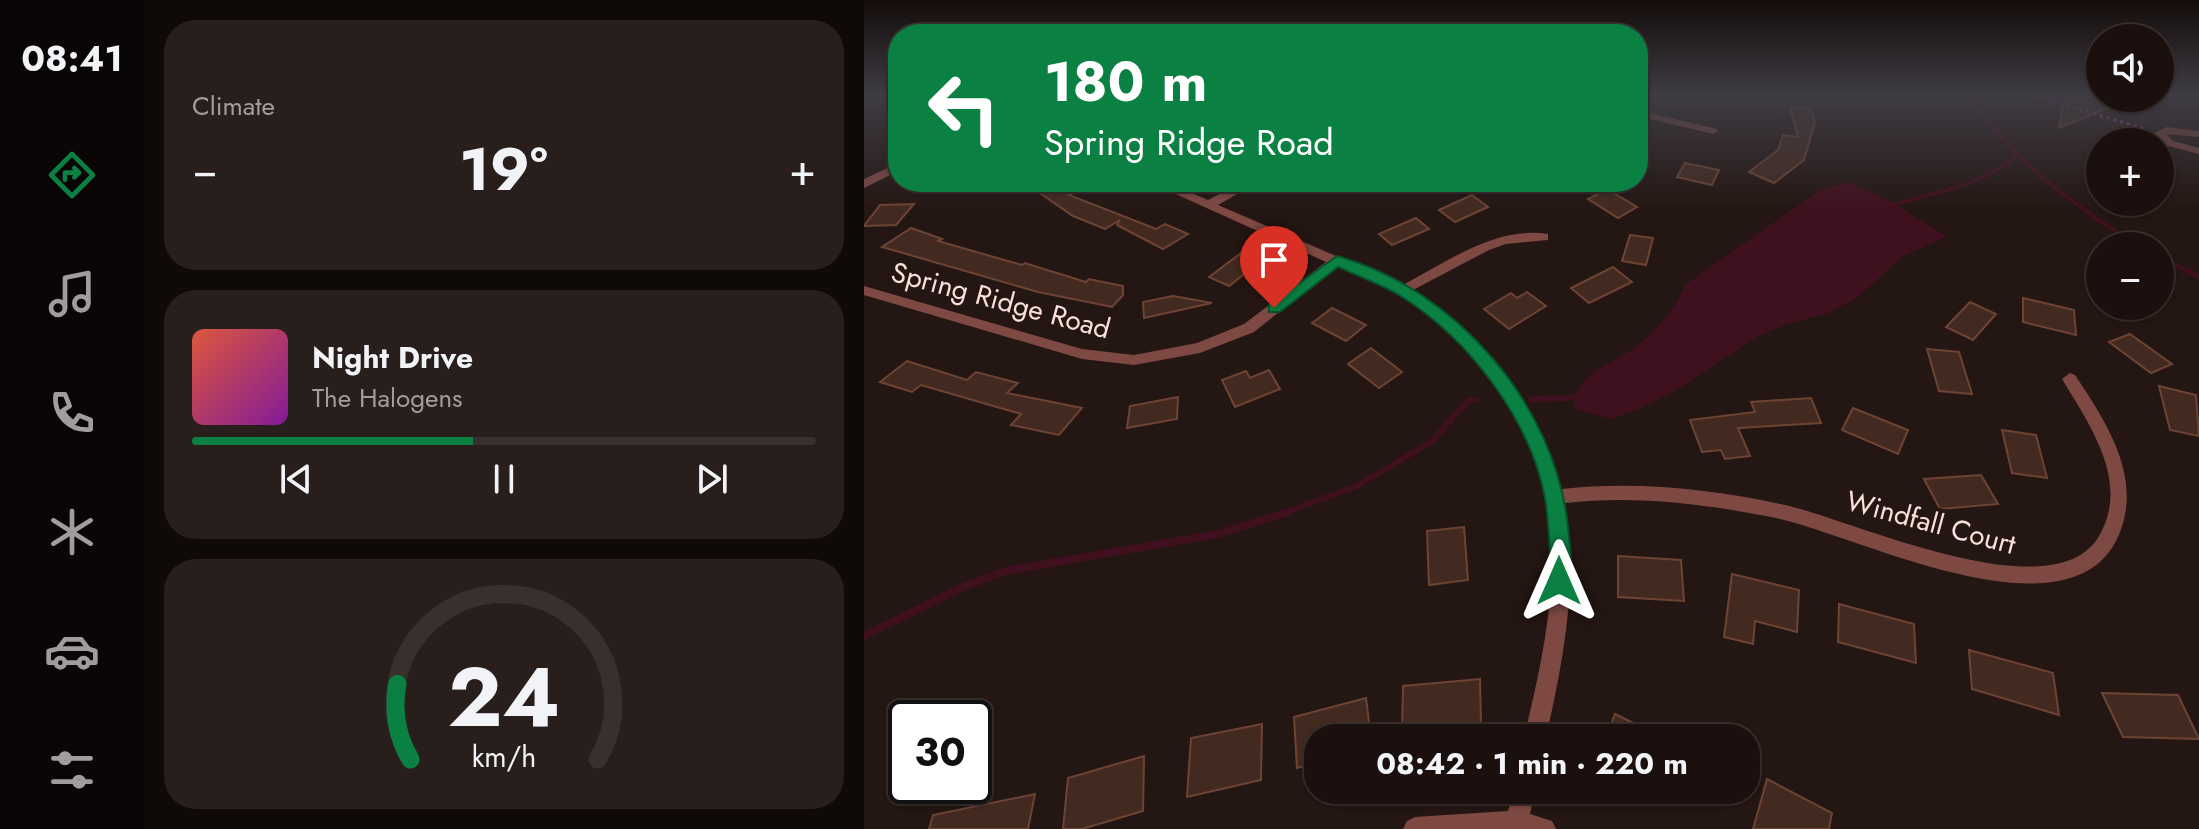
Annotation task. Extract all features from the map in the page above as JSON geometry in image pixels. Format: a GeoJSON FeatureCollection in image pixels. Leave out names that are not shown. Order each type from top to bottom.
{"type":"FeatureCollection","features":[{"type":"Feature","properties":{"kind":"street"},"geometry":{"type":"LineString","coordinates":[[2174,144],[2199,151]]}},
{"type":"Feature","properties":{"kind":"street"},"geometry":{"type":"LineString","coordinates":[[864,184],[888,171]]}},
{"type":"Feature","properties":{"kind":"street"},"geometry":{"type":"LineString","coordinates":[[1178,192],[1403,290],[1438,314],[1470,343],[1518,406],[1555,497],[1560,553],[1556,637],[1538,724]]}},
{"type":"Feature","properties":{"kind":"street"},"geometry":{"type":"LineString","coordinates":[[1208,205],[1233,192]]}},
{"type":"Feature","properties":{"kind":"street"},"geometry":{"type":"LineString","coordinates":[[1403,290],[1484,247],[1505,240],[1543,237]]}},
{"type":"Feature","properties":{"kind":"street","name":"Spring Ridge Road"},"geometry":{"type":"LineString","coordinates":[[864,290],[1082,354],[1134,360],[1200,348],[1249,328],[1337,260]]}},
{"type":"Feature","properties":{"kind":"street","name":"Windfall Court"},"geometry":{"type":"LineString","coordinates":[[1555,497],[1602,491],[1689,496],[1813,519],[1982,570],[2049,575],[2083,566],[2102,549],[2118,513],[2120,491],[2108,443],[2070,379]]}},
{"type":"Feature","properties":{"kind":"street"},"geometry":{"type":"LineString","coordinates":[[1516,826],[1521,804]]}},
{"type":"Feature","properties":{"kind":"street"},"geometry":{"type":"LineString","coordinates":[[1415,829],[1516,826],[1544,829]]}},
{"type":"Feature","properties":{"kind":"shaded area"},"geometry":{"type":"Polygon","coordinates":[[[1849,182],[1894,203],[1947,237],[1903,256],[1858,297],[1829,313],[1787,324],[1757,337],[1677,390],[1641,408],[1611,419],[1575,409],[1580,385],[1598,369],[1648,337],[1672,309],[1686,284],[1820,190],[1849,182]]]}},
{"type":"Feature","properties":{"kind":"building"},"geometry":{"type":"Polygon","coordinates":[[[1797,134],[1812,134],[1804,160],[1774,183],[1749,172],[1778,150],[1783,135],[1798,137],[1797,134]]]}},
{"type":"Feature","properties":{"kind":"building"},"geometry":{"type":"Polygon","coordinates":[[[1685,163],[1719,170],[1712,185],[1677,177],[1685,163]]]}},
{"type":"Feature","properties":{"kind":"building"},"geometry":{"type":"Polygon","coordinates":[[[1038,192],[1075,192],[1069,195],[1156,229],[1165,224],[1188,234],[1163,249],[1117,225],[1120,220],[1105,229],[1073,216],[1038,192]]]}},
{"type":"Feature","properties":{"kind":"building"},"geometry":{"type":"Polygon","coordinates":[[[1601,192],[1612,192],[1637,207],[1618,218],[1588,199],[1601,192]]]}},
{"type":"Feature","properties":{"kind":"building"},"geometry":{"type":"Polygon","coordinates":[[[1472,195],[1488,207],[1455,222],[1439,210],[1472,195]]]}},
{"type":"Feature","properties":{"kind":"building"},"geometry":{"type":"Polygon","coordinates":[[[914,204],[896,225],[864,226],[880,205],[914,204]]]}},
{"type":"Feature","properties":{"kind":"building"},"geometry":{"type":"Polygon","coordinates":[[[1416,218],[1429,229],[1392,245],[1379,234],[1416,218]]]}},
{"type":"Feature","properties":{"kind":"building"},"geometry":{"type":"Polygon","coordinates":[[[911,228],[942,239],[938,241],[1022,265],[1025,263],[1086,282],[1089,279],[1123,286],[1123,295],[1112,307],[1038,292],[882,247],[911,228]]]}},
{"type":"Feature","properties":{"kind":"building"},"geometry":{"type":"Polygon","coordinates":[[[1630,235],[1653,238],[1646,265],[1622,261],[1630,235]]]}},
{"type":"Feature","properties":{"kind":"building"},"geometry":{"type":"Polygon","coordinates":[[[1241,253],[1261,261],[1229,286],[1209,277],[1241,253]]]}},
{"type":"Feature","properties":{"kind":"building"},"geometry":{"type":"Polygon","coordinates":[[[1613,267],[1632,282],[1589,303],[1571,288],[1613,267]]]}},
{"type":"Feature","properties":{"kind":"building"},"geometry":{"type":"Polygon","coordinates":[[[1527,292],[1546,306],[1509,329],[1484,309],[1511,293],[1517,298],[1527,292]]]}},
{"type":"Feature","properties":{"kind":"building"},"geometry":{"type":"Polygon","coordinates":[[[1173,296],[1212,303],[1144,318],[1143,302],[1173,296]]]}},
{"type":"Feature","properties":{"kind":"building"},"geometry":{"type":"Polygon","coordinates":[[[2023,298],[2074,310],[2076,335],[2023,322],[2023,298]]]}},
{"type":"Feature","properties":{"kind":"building"},"geometry":{"type":"Polygon","coordinates":[[[1970,302],[1996,314],[1973,340],[1946,327],[1970,302]]]}},
{"type":"Feature","properties":{"kind":"building"},"geometry":{"type":"Polygon","coordinates":[[[1332,308],[1366,325],[1346,341],[1312,323],[1332,308]]]}},
{"type":"Feature","properties":{"kind":"building"},"geometry":{"type":"Polygon","coordinates":[[[2130,334],[2172,364],[2151,373],[2109,342],[2130,334]]]}},
{"type":"Feature","properties":{"kind":"building"},"geometry":{"type":"Polygon","coordinates":[[[1371,348],[1402,372],[1379,388],[1348,364],[1371,348]]]}},
{"type":"Feature","properties":{"kind":"building"},"geometry":{"type":"Polygon","coordinates":[[[1927,349],[1959,352],[1972,394],[1939,391],[1927,349]]]}},
{"type":"Feature","properties":{"kind":"building"},"geometry":{"type":"Polygon","coordinates":[[[907,361],[967,380],[976,372],[1018,383],[1007,393],[1082,408],[1059,435],[1011,425],[1021,414],[921,385],[912,392],[880,382],[907,361]]]}},
{"type":"Feature","properties":{"kind":"building"},"geometry":{"type":"Polygon","coordinates":[[[1269,370],[1280,389],[1235,407],[1222,380],[1246,371],[1250,378],[1269,370]]]}},
{"type":"Feature","properties":{"kind":"building"},"geometry":{"type":"Polygon","coordinates":[[[2159,386],[2196,395],[2199,436],[2170,430],[2159,386]]]}},
{"type":"Feature","properties":{"kind":"building"},"geometry":{"type":"Polygon","coordinates":[[[1178,397],[1177,419],[1127,428],[1130,406],[1178,397]]]}},
{"type":"Feature","properties":{"kind":"building"},"geometry":{"type":"Polygon","coordinates":[[[1811,398],[1821,423],[1738,428],[1750,456],[1725,459],[1721,450],[1702,452],[1690,420],[1755,412],[1751,402],[1811,398]]]}},
{"type":"Feature","properties":{"kind":"building"},"geometry":{"type":"Polygon","coordinates":[[[1853,408],[1908,430],[1898,454],[1842,430],[1853,408]]]}},
{"type":"Feature","properties":{"kind":"building"},"geometry":{"type":"Polygon","coordinates":[[[2002,430],[2036,435],[2047,478],[2012,473],[2002,430]]]}},
{"type":"Feature","properties":{"kind":"building"},"geometry":{"type":"Polygon","coordinates":[[[1981,475],[1998,504],[1940,509],[1924,479],[1981,475]]]}},
{"type":"Feature","properties":{"kind":"building"},"geometry":{"type":"Polygon","coordinates":[[[1464,527],[1468,580],[1429,585],[1427,531],[1464,527]]]}},
{"type":"Feature","properties":{"kind":"building"},"geometry":{"type":"Polygon","coordinates":[[[1618,556],[1681,560],[1684,601],[1618,597],[1618,556]]]}},
{"type":"Feature","properties":{"kind":"building"},"geometry":{"type":"Polygon","coordinates":[[[1732,574],[1799,590],[1797,632],[1755,621],[1753,644],[1724,637],[1732,574]]]}},
{"type":"Feature","properties":{"kind":"building"},"geometry":{"type":"Polygon","coordinates":[[[1839,604],[1914,624],[1916,663],[1838,642],[1839,604]]]}},
{"type":"Feature","properties":{"kind":"building"},"geometry":{"type":"Polygon","coordinates":[[[1969,650],[2053,673],[2059,715],[1972,689],[1969,650]]]}},
{"type":"Feature","properties":{"kind":"building"},"geometry":{"type":"Polygon","coordinates":[[[1480,679],[1481,723],[1402,724],[1403,686],[1480,679]]]}},
{"type":"Feature","properties":{"kind":"building"},"geometry":{"type":"Polygon","coordinates":[[[2102,693],[2178,695],[2199,739],[2123,737],[2102,693]]]}},
{"type":"Feature","properties":{"kind":"building"},"geometry":{"type":"Polygon","coordinates":[[[1366,698],[1369,724],[1304,724],[1304,766],[1297,768],[1294,717],[1366,698]]]}},
{"type":"Feature","properties":{"kind":"building"},"geometry":{"type":"Polygon","coordinates":[[[1615,714],[1635,724],[1611,724],[1615,714]]]}},
{"type":"Feature","properties":{"kind":"building"},"geometry":{"type":"Polygon","coordinates":[[[1262,724],[1261,780],[1187,797],[1191,738],[1262,724]]]}},
{"type":"Feature","properties":{"kind":"building"},"geometry":{"type":"Polygon","coordinates":[[[1144,756],[1143,811],[1082,829],[1063,829],[1068,778],[1144,756]]]}},
{"type":"Feature","properties":{"kind":"building"},"geometry":{"type":"Polygon","coordinates":[[[1767,779],[1832,813],[1829,829],[1753,829],[1767,779]]]}},
{"type":"Feature","properties":{"kind":"building"},"geometry":{"type":"Polygon","coordinates":[[[1035,794],[1028,829],[929,829],[933,815],[1035,794]]]}},
{"type":"Feature","properties":{"kind":"waterway"},"geometry":{"type":"LineString","coordinates":[[1999,134],[2045,180],[2117,232]]}},
{"type":"Feature","properties":{"kind":"waterway"},"geometry":{"type":"LineString","coordinates":[[1889,206],[1974,181],[2004,166],[2017,155]]}},
{"type":"Feature","properties":{"kind":"waterway"},"geometry":{"type":"LineString","coordinates":[[2174,264],[2199,276],[2195,274]]}},
{"type":"Feature","properties":{"kind":"waterway"},"geometry":{"type":"LineString","coordinates":[[1531,399],[1572,398],[1580,393]]}},
{"type":"Feature","properties":{"kind":"waterway"},"geometry":{"type":"LineString","coordinates":[[1281,514],[1357,486],[1431,442],[1469,400],[1476,400]]}},
{"type":"Feature","properties":{"kind":"waterway"},"geometry":{"type":"LineString","coordinates":[[864,636],[963,587],[1005,571],[1218,534],[1288,512]]}},
{"type":"Feature","properties":{"kind":"route"},"geometry":{"type":"LineString","coordinates":[[1274,308],[1337,260],[1403,290],[1438,314],[1470,343],[1518,406],[1533,436],[1555,497],[1559,581]]}}]}
